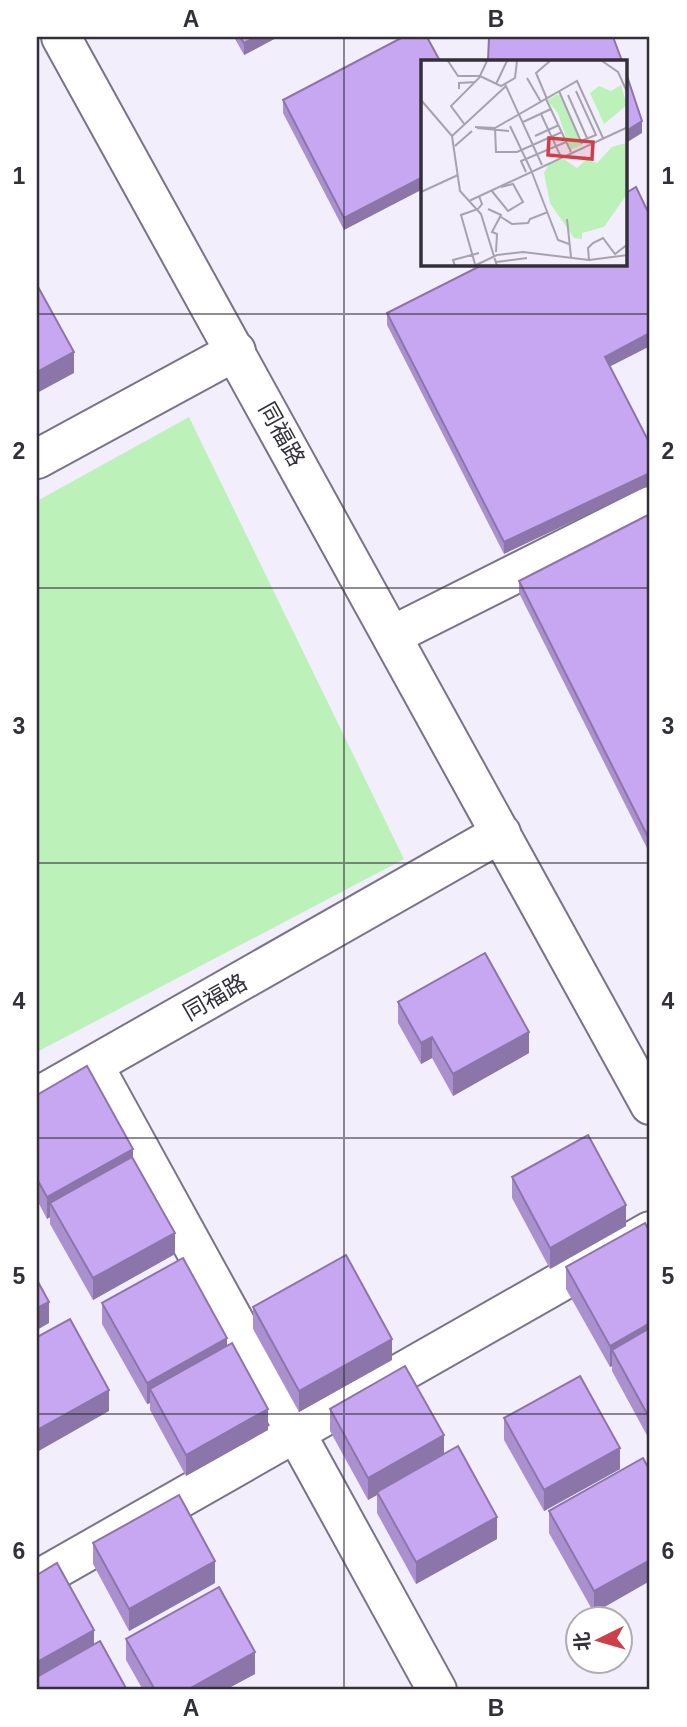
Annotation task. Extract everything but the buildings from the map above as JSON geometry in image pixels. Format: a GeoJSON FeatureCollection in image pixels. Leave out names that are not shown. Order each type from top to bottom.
{"type":"FeatureCollection","features":[{"type":"Feature","properties":{"kind":"street","name":"同福路"},"geometry":{"type":"LineString","coordinates":[[61,37],[650,1105]]}},
{"type":"Feature","properties":{"kind":"street"},"geometry":{"type":"LineString","coordinates":[[37,459],[236,351]]}},
{"type":"Feature","properties":{"kind":"street"},"geometry":{"type":"LineString","coordinates":[[393,635],[650,506]]}},
{"type":"Feature","properties":{"kind":"street","name":"同福路"},"geometry":{"type":"LineString","coordinates":[[37,1097],[502,833]]}},
{"type":"Feature","properties":{"kind":"street"},"geometry":{"type":"LineString","coordinates":[[94,1066],[437,1690]]}},
{"type":"Feature","properties":{"kind":"street"},"geometry":{"type":"LineString","coordinates":[[37,1580],[650,1231]]}},
{"type":"Feature","properties":{"kind":"green space"},"geometry":{"type":"Polygon","coordinates":[[[189,417],[404,859],[37,1052],[37,501],[189,417]]]}}]}
